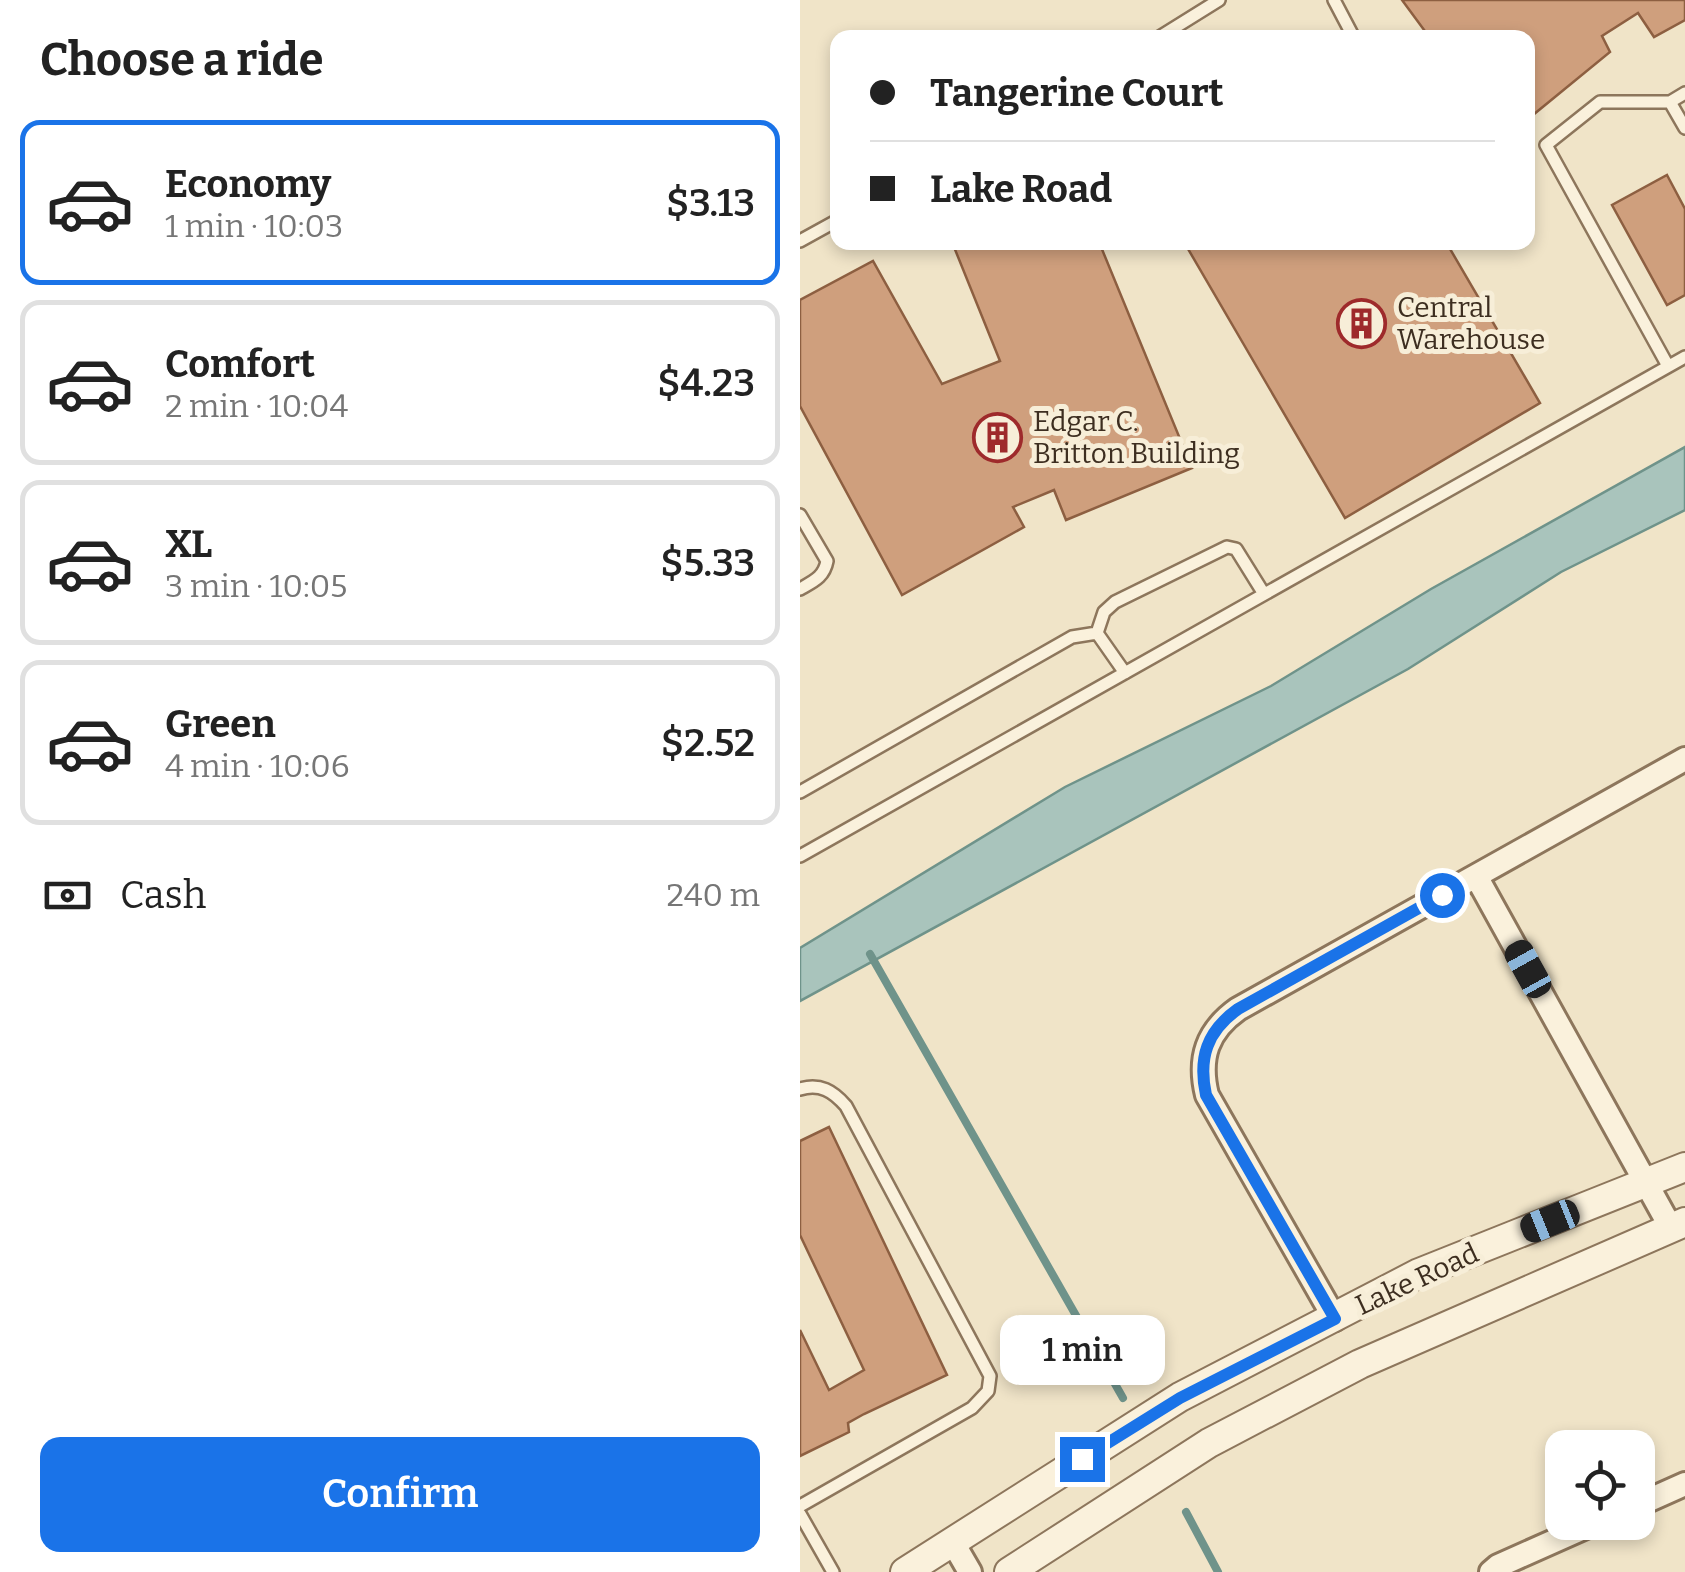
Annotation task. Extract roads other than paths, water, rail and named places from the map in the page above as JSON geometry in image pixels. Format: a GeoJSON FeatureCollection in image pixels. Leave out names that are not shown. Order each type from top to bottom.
{"type":"FeatureCollection","features":[{"type":"Feature","properties":{"kind":"street"},"geometry":{"type":"LineString","coordinates":[[1335,1319],[1206,1095],[1203,1056],[1210,1036],[1222,1020],[1238,1009],[1685,760]]}},
{"type":"Feature","properties":{"kind":"street"},"geometry":{"type":"LineString","coordinates":[[1476,876],[1648,1182],[1678,1225]]}},
{"type":"Feature","properties":{"kind":"street","name":"Lake Road"},"geometry":{"type":"LineString","coordinates":[[905,1572],[1180,1398],[1419,1273],[1685,1167]]}},
{"type":"Feature","properties":{"kind":"street","name":"Lake Road"},"geometry":{"type":"LineString","coordinates":[[1010,1572],[1209,1443],[1360,1364],[1678,1225]]}},
{"type":"Feature","properties":{"kind":"street"},"geometry":{"type":"LineString","coordinates":[[1655,1497],[1685,1484]]}},
{"type":"Feature","properties":{"kind":"street"},"geometry":{"type":"LineString","coordinates":[[1492,1572],[1556,1540]]}},
{"type":"Feature","properties":{"kind":"street"},"geometry":{"type":"LineString","coordinates":[[952,1541],[970,1572]]}},
{"type":"Feature","properties":{"kind":"lane"},"geometry":{"type":"LineString","coordinates":[[1171,30],[1219,0]]}},
{"type":"Feature","properties":{"kind":"lane"},"geometry":{"type":"LineString","coordinates":[[1334,0],[1350,30]]}},
{"type":"Feature","properties":{"kind":"lane"},"geometry":{"type":"LineString","coordinates":[[1668,366],[1546,145],[1600,102],[1670,102],[1685,93]]}},
{"type":"Feature","properties":{"kind":"lane"},"geometry":{"type":"LineString","coordinates":[[1670,102],[1685,128]]}},
{"type":"Feature","properties":{"kind":"lane"},"geometry":{"type":"LineString","coordinates":[[800,240],[830,224]]}},
{"type":"Feature","properties":{"kind":"lane"},"geometry":{"type":"LineString","coordinates":[[800,856],[1685,356]]}},
{"type":"Feature","properties":{"kind":"lane"},"geometry":{"type":"LineString","coordinates":[[800,515],[827,561],[818,579],[800,589]]}},
{"type":"Feature","properties":{"kind":"lane"},"geometry":{"type":"LineString","coordinates":[[1097,633],[1104,612],[1116,602],[1227,547],[1236,549],[1264,594]]}},
{"type":"Feature","properties":{"kind":"lane"},"geometry":{"type":"LineString","coordinates":[[1097,633],[1124,673]]}},
{"type":"Feature","properties":{"kind":"lane"},"geometry":{"type":"LineString","coordinates":[[800,792],[1072,637],[1097,633]]}},
{"type":"Feature","properties":{"kind":"lane"},"geometry":{"type":"LineString","coordinates":[[800,1089],[824,1088],[835,1093],[846,1106],[990,1376],[988,1390],[972,1408],[800,1510],[833,1572]]}},
{"type":"Feature","properties":{"kind":"water"},"geometry":{"type":"Polygon","coordinates":[[[1685,447],[1685,510],[1561,572],[1408,669],[800,1001],[800,948],[1065,787],[1271,686],[1431,589],[1685,447]]]}},
{"type":"Feature","properties":{"kind":"waterway"},"geometry":{"type":"LineString","coordinates":[[870,954],[1123,1398]]}},
{"type":"Feature","properties":{"kind":"waterway"},"geometry":{"type":"LineString","coordinates":[[1186,1512],[1218,1572]]}},
{"type":"Feature","properties":{"kind":"place","name":"Central Warehouse"},"geometry":{"type":"Point","coordinates":[1362,323]}},
{"type":"Feature","properties":{"kind":"place","name":"Edgar C. Britton Building"},"geometry":{"type":"Point","coordinates":[998,437]}}]}
